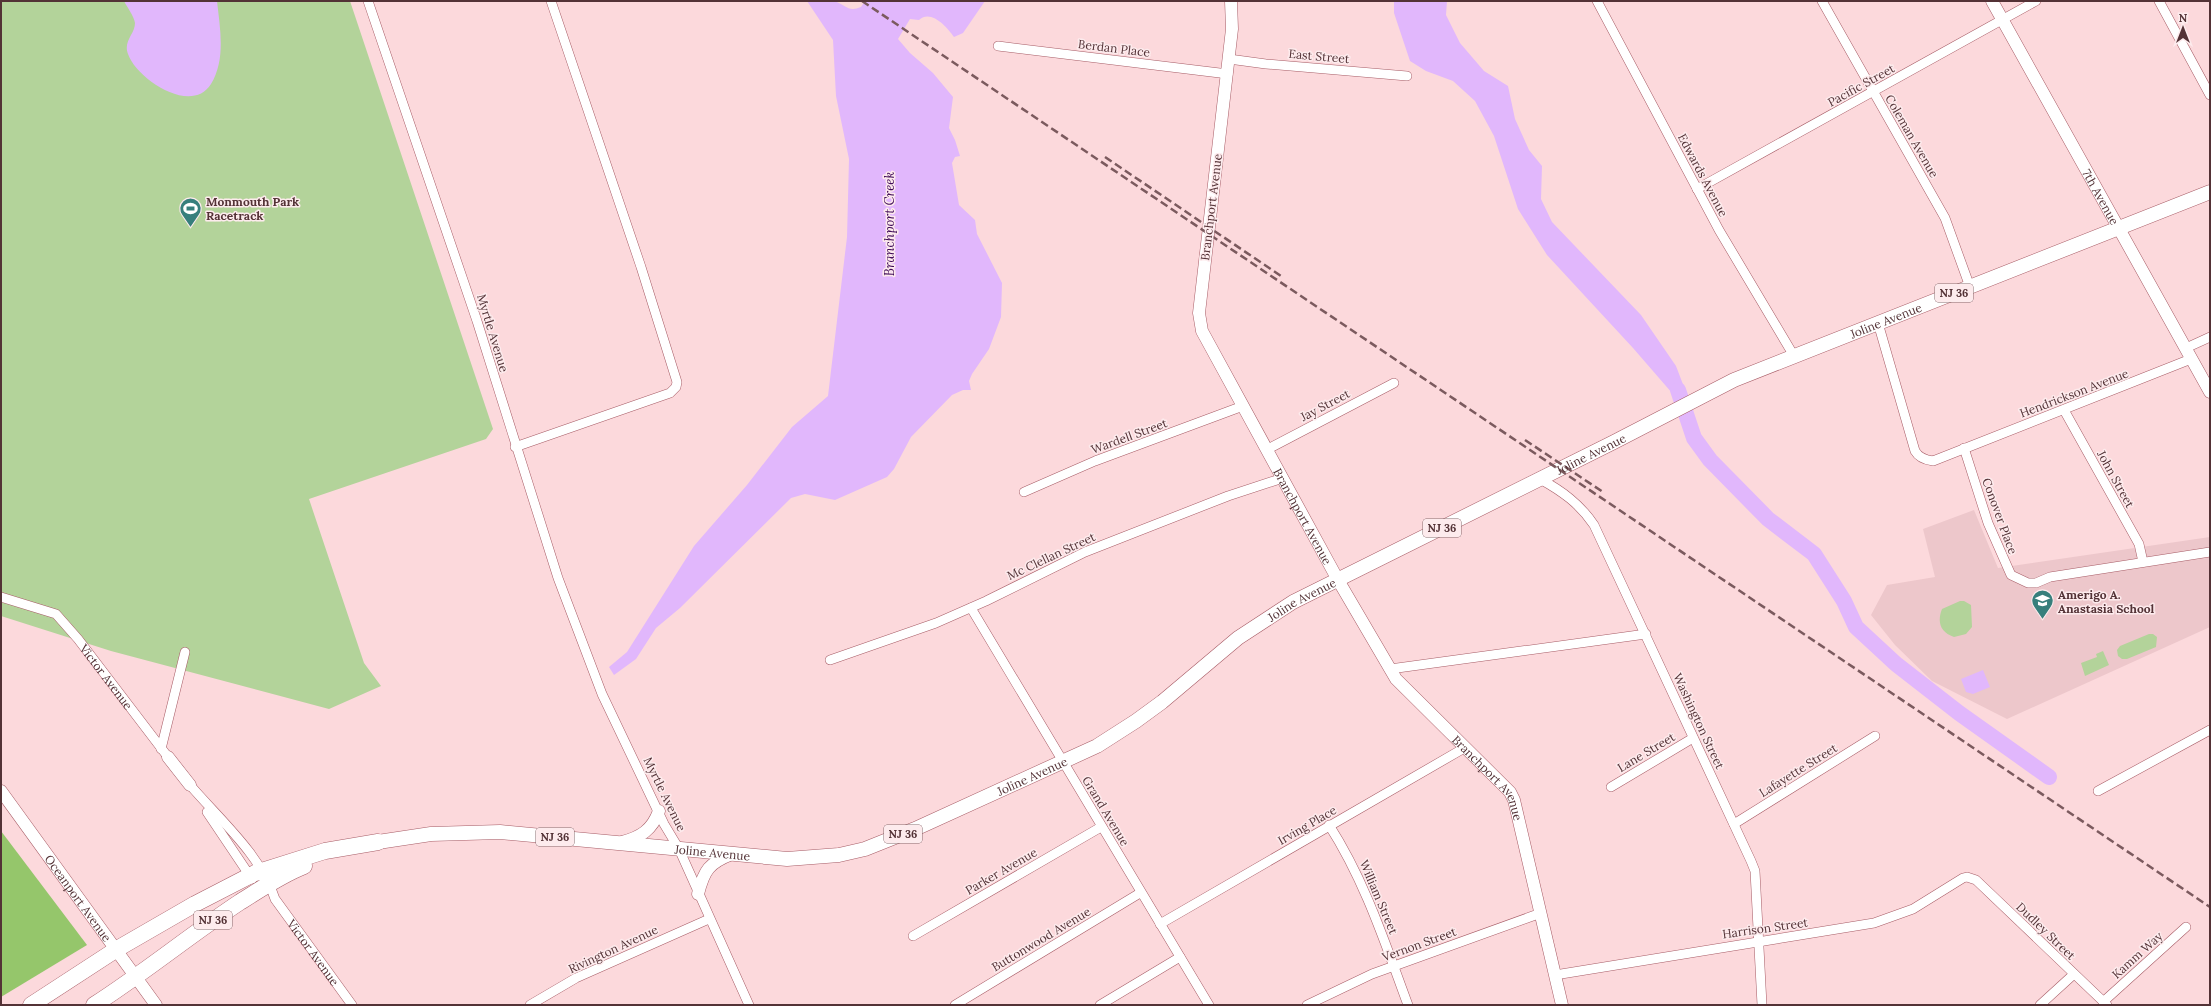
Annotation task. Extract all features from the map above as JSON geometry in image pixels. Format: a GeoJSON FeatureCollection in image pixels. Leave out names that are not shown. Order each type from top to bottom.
{"type":"FeatureCollection","features":[{"type":"Feature","properties":{"kind":"highway","name":"NJ 36"},"geometry":{"type":"LineString","coordinates":[[31,1005],[117,949],[195,904],[324,858],[378,842]]}},
{"type":"Feature","properties":{"kind":"highway","name":"NJ 36"},"geometry":{"type":"LineString","coordinates":[[94,1005],[136,978],[260,880]]}},
{"type":"Feature","properties":{"kind":"main road","name":"Joline Avenue"},"geometry":{"type":"LineString","coordinates":[[378,842],[431,834],[500,832],[621,842],[787,859],[810,859],[865,849],[914,829],[1097,746],[1136,721],[1263,620],[1293,602],[1734,380],[2210,192]]}},
{"type":"Feature","properties":{"kind":"street","name":"Myrtle Avenue"},"geometry":{"type":"LineString","coordinates":[[368,1],[477,321],[515,447],[558,578],[597,680],[658,811],[679,849],[709,919],[749,1005]]}},
{"type":"Feature","properties":{"kind":"street"},"geometry":{"type":"LineString","coordinates":[[515,447],[670,393],[676,387],[677,382],[640,262],[551,1]]}},
{"type":"Feature","properties":{"kind":"street","name":"Branchport Avenue"},"geometry":{"type":"LineString","coordinates":[[1232,1],[1232,29],[1228,74],[1203,274],[1199,324],[1338,580],[1396,679],[1506,787],[1514,800],[1562,1005]]}},
{"type":"Feature","properties":{"kind":"street"},"geometry":{"type":"LineString","coordinates":[[1232,29],[1237,1]]}},
{"type":"Feature","properties":{"kind":"street","name":"Edwards Avenue"},"geometry":{"type":"LineString","coordinates":[[1597,1],[1697,189],[1772,322],[1794,356]]}},
{"type":"Feature","properties":{"kind":"street","name":"Coleman Avenue"},"geometry":{"type":"LineString","coordinates":[[1822,1],[1945,218],[1970,287]]}},
{"type":"Feature","properties":{"kind":"street","name":"7th Avenue"},"geometry":{"type":"LineString","coordinates":[[1992,1],[2210,392]]}},
{"type":"Feature","properties":{"kind":"street","name":"Pacific Street"},"geometry":{"type":"LineString","coordinates":[[1697,189],[2036,1]]}},
{"type":"Feature","properties":{"kind":"street"},"geometry":{"type":"LineString","coordinates":[[2159,1],[2210,95]]}},
{"type":"Feature","properties":{"kind":"street","name":"Berdan Place"},"geometry":{"type":"LineString","coordinates":[[998,46],[1228,74]]}},
{"type":"Feature","properties":{"kind":"street","name":"East Street"},"geometry":{"type":"LineString","coordinates":[[1229,59],[1266,64],[1407,76]]}},
{"type":"Feature","properties":{"kind":"street"},"geometry":{"type":"LineString","coordinates":[[1878,323],[1917,454],[1921,458],[1933,461],[1964,448]]}},
{"type":"Feature","properties":{"kind":"street","name":"Hendrickson Avenue"},"geometry":{"type":"LineString","coordinates":[[1964,448],[2064,410],[2189,354],[2210,337]]}},
{"type":"Feature","properties":{"kind":"street","name":"Jay Street"},"geometry":{"type":"LineString","coordinates":[[1268,449],[1394,383]]}},
{"type":"Feature","properties":{"kind":"street","name":"Wardell Street"},"geometry":{"type":"LineString","coordinates":[[1024,492],[1095,461],[1243,406]]}},
{"type":"Feature","properties":{"kind":"street","name":"John Street"},"geometry":{"type":"LineString","coordinates":[[2064,410],[2139,544],[2143,562]]}},
{"type":"Feature","properties":{"kind":"street","name":"Conover Place"},"geometry":{"type":"LineString","coordinates":[[1964,448],[1988,523],[2008,570],[2018,580],[2036,583],[2050,577],[2210,552]]}},
{"type":"Feature","properties":{"kind":"street","name":"Mc Clellan Street"},"geometry":{"type":"LineString","coordinates":[[830,660],[929,626],[971,608],[1085,552],[1228,496],[1283,478]]}},
{"type":"Feature","properties":{"kind":"street","name":"Washington Street"},"geometry":{"type":"LineString","coordinates":[[1540,479],[1559,490],[1585,512],[1594,525],[1755,871],[1762,1005]]}},
{"type":"Feature","properties":{"kind":"street","name":"Victor Avenue"},"geometry":{"type":"LineString","coordinates":[[1,597],[56,614],[78,639],[190,786],[246,850],[260,880],[352,1005]]}},
{"type":"Feature","properties":{"kind":"street","name":"Grand Avenue"},"geometry":{"type":"LineString","coordinates":[[971,608],[1140,893],[1209,1005]]}},
{"type":"Feature","properties":{"kind":"street"},"geometry":{"type":"LineString","coordinates":[[1390,669],[1646,634]]}},
{"type":"Feature","properties":{"kind":"street"},"geometry":{"type":"LineString","coordinates":[[164,753],[185,652]]}},
{"type":"Feature","properties":{"kind":"street"},"geometry":{"type":"LineString","coordinates":[[2098,791],[2210,730]]}},
{"type":"Feature","properties":{"kind":"street","name":"Lafayette Street"},"geometry":{"type":"LineString","coordinates":[[1734,824],[1875,736]]}},
{"type":"Feature","properties":{"kind":"street","name":"Lane Street"},"geometry":{"type":"LineString","coordinates":[[1611,787],[1693,738]]}},
{"type":"Feature","properties":{"kind":"street","name":"Irving Place"},"geometry":{"type":"LineString","coordinates":[[1160,924],[1329,825],[1466,748]]}},
{"type":"Feature","properties":{"kind":"street","name":"Oceanport Avenue"},"geometry":{"type":"LineString","coordinates":[[1,791],[117,949],[156,1005]]}},
{"type":"Feature","properties":{"kind":"street"},"geometry":{"type":"LineString","coordinates":[[621,842],[642,836],[655,822],[658,811]]}},
{"type":"Feature","properties":{"kind":"street","name":"William Street"},"geometry":{"type":"LineString","coordinates":[[1329,825],[1356,870],[1377,918],[1408,1005]]}},
{"type":"Feature","properties":{"kind":"street","name":"Parker Avenue"},"geometry":{"type":"LineString","coordinates":[[913,936],[1101,827]]}},
{"type":"Feature","properties":{"kind":"street"},"geometry":{"type":"LineString","coordinates":[[698,894],[704,874],[711,865],[733,854]]}},
{"type":"Feature","properties":{"kind":"street","name":"Harrison Street"},"geometry":{"type":"LineString","coordinates":[[1555,975],[1888,920],[1913,909],[1962,878],[1967,877]]}},
{"type":"Feature","properties":{"kind":"street","name":"Dudley Street"},"geometry":{"type":"LineString","coordinates":[[1967,877],[1976,880],[2105,1003]]}},
{"type":"Feature","properties":{"kind":"street","name":"Buttonwood Avenue"},"geometry":{"type":"LineString","coordinates":[[954,1005],[1140,893]]}},
{"type":"Feature","properties":{"kind":"street","name":"Vernon Street"},"geometry":{"type":"LineString","coordinates":[[1307,1005],[1350,984],[1394,966],[1541,913]]}},
{"type":"Feature","properties":{"kind":"street","name":"Rivington Avenue"},"geometry":{"type":"LineString","coordinates":[[530,1005],[576,978],[709,919]]}},
{"type":"Feature","properties":{"kind":"street","name":"Kamm Way"},"geometry":{"type":"LineString","coordinates":[[2105,1003],[2186,927]]}},
{"type":"Feature","properties":{"kind":"street"},"geometry":{"type":"LineString","coordinates":[[1100,1005],[1180,957]]}},
{"type":"Feature","properties":{"kind":"street"},"geometry":{"type":"LineString","coordinates":[[2040,1005],[2074,974]]}},
{"type":"Feature","properties":{"kind":"shaded area","name":"Amerigo A. Anastasia School"},"geometry":{"type":"Polygon","coordinates":[[[1974,510],[1998,568],[2210,537],[2210,627],[2007,719],[1932,681],[1895,645],[1871,615],[1887,585],[1935,577],[1923,529],[1974,510]]]}},
{"type":"Feature","properties":{"kind":"green space"},"geometry":{"type":"Polygon","coordinates":[[[1,1],[350,1],[493,429],[486,439],[309,499],[364,663],[381,686],[329,709],[111,651],[1,616],[1,1]]]}},
{"type":"Feature","properties":{"kind":"green space"},"geometry":{"type":"Polygon","coordinates":[[[1960,601],[1964,601],[1971,605],[1972,627],[1966,634],[1954,637],[1949,635],[1943,629],[1940,618],[1942,609],[1960,601]]]}},
{"type":"Feature","properties":{"kind":"green space"},"geometry":{"type":"Polygon","coordinates":[[[2149,634],[2153,634],[2157,637],[2156,647],[2127,659],[2122,659],[2118,656],[2117,650],[2120,646],[2149,634]]]}},
{"type":"Feature","properties":{"kind":"green space"},"geometry":{"type":"Polygon","coordinates":[[[2103,651],[2109,665],[2085,676],[2081,663],[2097,657],[2096,654],[2103,651]]]}},
{"type":"Feature","properties":{"kind":"green space"},"geometry":{"type":"Polygon","coordinates":[[[1,831],[87,945],[1,997],[1,831]]]}},
{"type":"Feature","properties":{"kind":"water"},"geometry":{"type":"Polygon","coordinates":[[[124,1],[217,1],[221,44],[219,64],[211,84],[202,93],[191,96],[178,95],[165,90],[142,73],[133,63],[128,54],[127,45],[135,23],[124,1]]]}},
{"type":"Feature","properties":{"kind":"water","name":"Branchport Creek"},"geometry":{"type":"Polygon","coordinates":[[[807,1],[835,1],[850,9],[853,9],[861,7],[865,1],[985,1],[963,33],[954,37],[943,24],[934,18],[924,17],[919,20],[910,19],[898,39],[910,53],[933,73],[953,97],[949,128],[960,156],[955,157],[952,163],[959,205],[975,220],[977,234],[1002,283],[1001,317],[989,349],[969,381],[971,390],[963,390],[952,395],[911,437],[894,469],[887,477],[835,500],[805,494],[791,498],[680,608],[656,628],[636,659],[614,675],[609,667],[627,652],[694,546],[747,485],[792,427],[828,396],[847,237],[849,159],[836,96],[833,40],[807,1]]]}},
{"type":"Feature","properties":{"kind":"water"},"geometry":{"type":"Polygon","coordinates":[[[1394,1],[1447,1],[1446,15],[1460,43],[1484,71],[1508,86],[1515,119],[1529,150],[1542,166],[1541,199],[1552,222],[1641,315],[1676,366],[1684,387],[1672,393],[1633,348],[1547,255],[1518,209],[1494,136],[1475,101],[1453,81],[1426,71],[1410,61],[1394,13],[1394,1]]]}},
{"type":"Feature","properties":{"kind":"water"},"geometry":{"type":"Polygon","coordinates":[[[1983,670],[1990,687],[1973,694],[1966,692],[1961,679],[1983,670]]]}},
{"type":"Feature","properties":{"kind":"waterway"},"geometry":{"type":"LineString","coordinates":[[1678,390],[1694,438],[1710,460],[1768,519],[1814,554],[1844,601],[1856,627],[1896,664],[1959,713],[2049,777]]}},
{"type":"Feature","properties":{"kind":"railway"},"geometry":{"type":"LineString","coordinates":[[862,1],[2210,907]]}},
{"type":"Feature","properties":{"kind":"railway"},"geometry":{"type":"LineString","coordinates":[[1105,157],[1281,276]]}},
{"type":"Feature","properties":{"kind":"railway"},"geometry":{"type":"LineString","coordinates":[[1525,440],[1603,492]]}},
{"type":"Feature","properties":{"kind":"place","name":"Monmouth Park Racetrack"},"geometry":{"type":"Point","coordinates":[191,228]}},
{"type":"Feature","properties":{"kind":"place","name":"Amerigo A. Anastasia School"},"geometry":{"type":"Point","coordinates":[2043,620]}}]}
